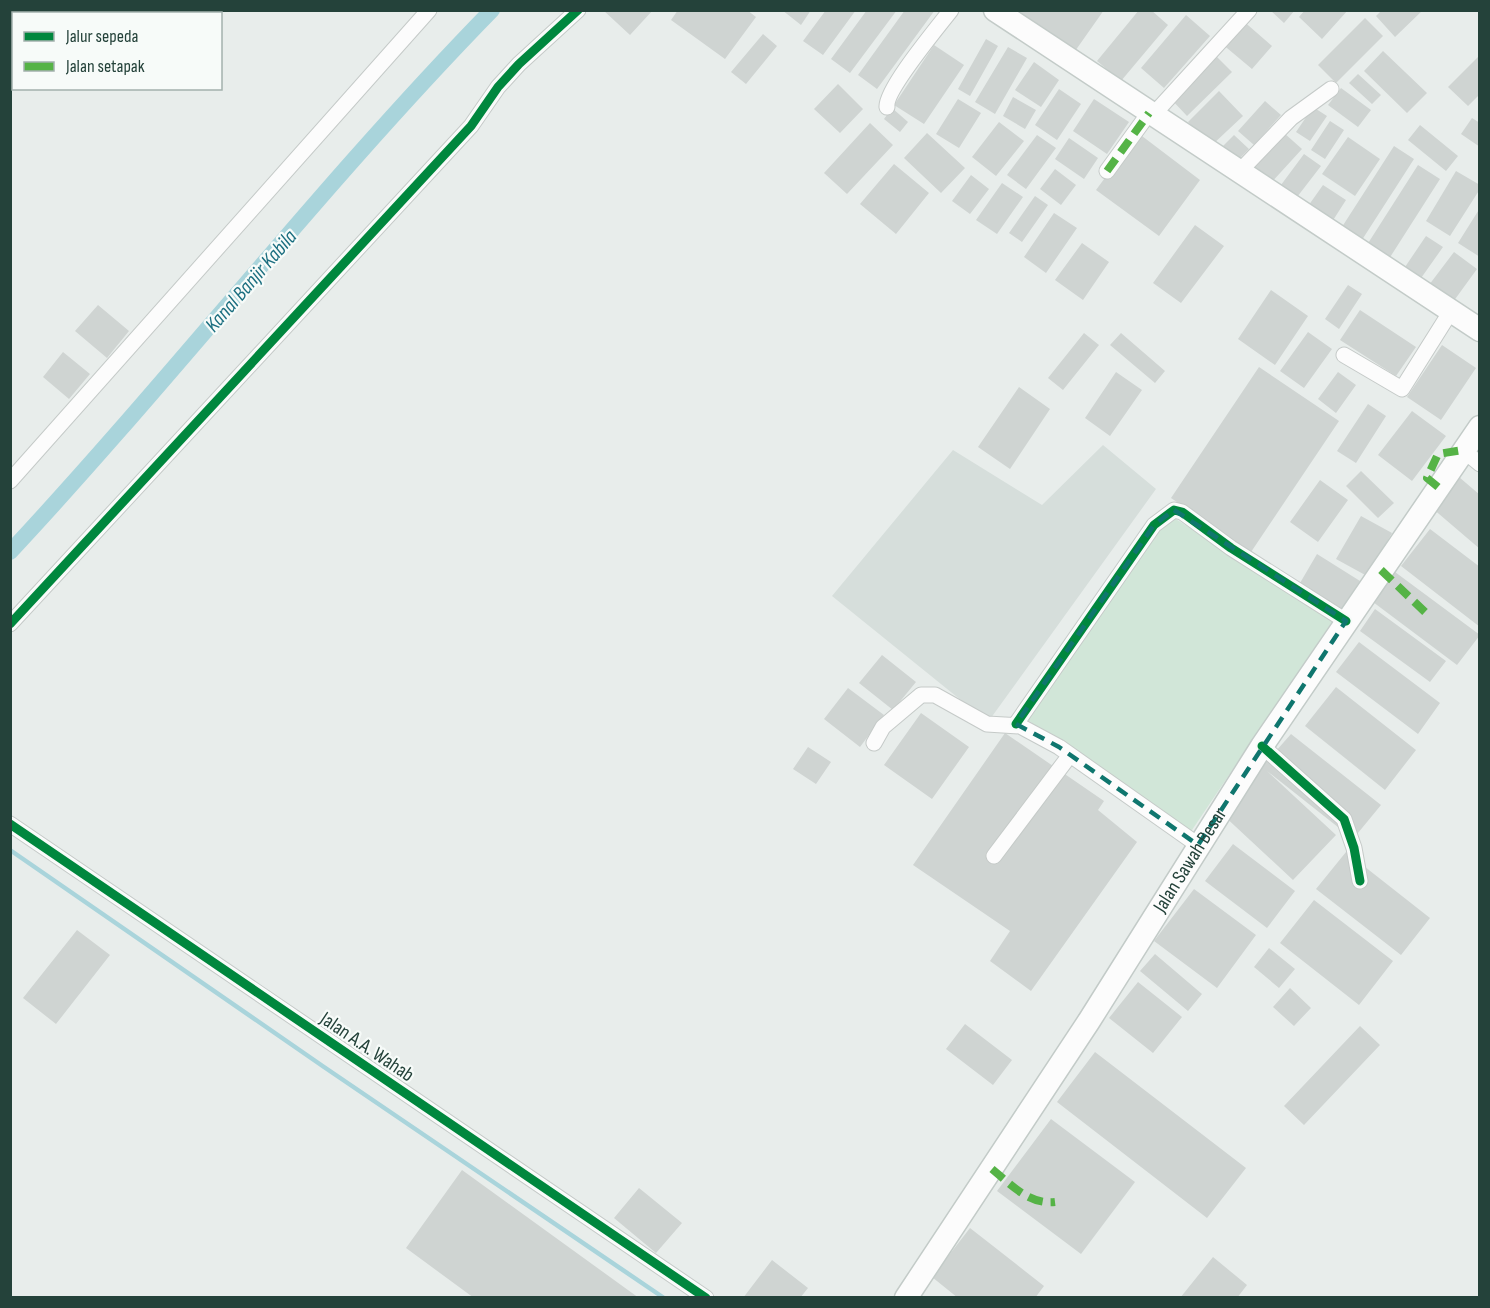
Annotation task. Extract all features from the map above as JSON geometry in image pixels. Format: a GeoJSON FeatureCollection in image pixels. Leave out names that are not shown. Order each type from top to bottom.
{"type":"FeatureCollection","features":[{"type":"Feature","properties":{"kind":"main road"},"geometry":{"type":"LineString","coordinates":[[995,10],[1479,330]]}},
{"type":"Feature","properties":{"kind":"main road","name":"Jalan Sawah Besar"},"geometry":{"type":"LineString","coordinates":[[906,1298],[1089,1021],[1198,844],[1262,746],[1346,621],[1471,457],[1479,427]]}},
{"type":"Feature","properties":{"kind":"street"},"geometry":{"type":"LineString","coordinates":[[10,481],[429,10]]}},
{"type":"Feature","properties":{"kind":"street"},"geometry":{"type":"LineString","coordinates":[[10,624],[471,126],[519,64],[578,10]]}},
{"type":"Feature","properties":{"kind":"street"},"geometry":{"type":"LineString","coordinates":[[887,107],[887,100],[900,78],[951,10]]}},
{"type":"Feature","properties":{"kind":"street"},"geometry":{"type":"LineString","coordinates":[[1107,171],[1151,114],[1249,10]]}},
{"type":"Feature","properties":{"kind":"street"},"geometry":{"type":"LineString","coordinates":[[1239,172],[1292,118],[1331,89]]}},
{"type":"Feature","properties":{"kind":"street"},"geometry":{"type":"LineString","coordinates":[[1344,355],[1402,389],[1451,312]]}},
{"type":"Feature","properties":{"kind":"street"},"geometry":{"type":"LineString","coordinates":[[1016,724],[1154,525],[1174,510],[1182,512],[1231,548],[1346,621]]}},
{"type":"Feature","properties":{"kind":"street"},"geometry":{"type":"LineString","coordinates":[[874,743],[892,719],[921,695],[927,693],[987,724],[1016,724],[1070,755],[1198,844]]}},
{"type":"Feature","properties":{"kind":"street"},"geometry":{"type":"LineString","coordinates":[[1262,746],[1344,819],[1354,848],[1360,881]]}},
{"type":"Feature","properties":{"kind":"street"},"geometry":{"type":"LineString","coordinates":[[994,856],[1070,755]]}},
{"type":"Feature","properties":{"kind":"street","name":"Jalan A.A. Wahab"},"geometry":{"type":"LineString","coordinates":[[10,824],[706,1298]]}},
{"type":"Feature","properties":{"kind":"highlighted area"},"geometry":{"type":"Polygon","coordinates":[[[1174,510],[1346,621],[1198,845],[1059,747],[1016,724],[1154,525],[1174,510]]]}},
{"type":"Feature","properties":{"kind":"shaded area"},"geometry":{"type":"Polygon","coordinates":[[[1103,445],[1156,489],[988,722],[832,596],[953,450],[1042,505],[1103,445]]]}},
{"type":"Feature","properties":{"kind":"green space"},"geometry":{"type":"Polygon","coordinates":[[[1163,511],[1334,619],[1190,833],[1019,714],[1163,511]]]}},
{"type":"Feature","properties":{"kind":"building"},"geometry":{"type":"Polygon","coordinates":[[[603,10],[653,10],[630,35],[603,10]]]}},
{"type":"Feature","properties":{"kind":"building"},"geometry":{"type":"Polygon","coordinates":[[[678,10],[747,10],[756,17],[725,59],[671,20],[678,10]]]}},
{"type":"Feature","properties":{"kind":"building"},"geometry":{"type":"Polygon","coordinates":[[[782,10],[811,10],[801,25],[782,10]]]}},
{"type":"Feature","properties":{"kind":"building"},"geometry":{"type":"Polygon","coordinates":[[[826,10],[856,10],[823,55],[803,41],[826,10]]]}},
{"type":"Feature","properties":{"kind":"building"},"geometry":{"type":"Polygon","coordinates":[[[867,10],[897,10],[850,73],[831,59],[867,10]]]}},
{"type":"Feature","properties":{"kind":"building"},"geometry":{"type":"Polygon","coordinates":[[[905,10],[935,10],[877,89],[858,75],[905,10]]]}},
{"type":"Feature","properties":{"kind":"building"},"geometry":{"type":"Polygon","coordinates":[[[1011,10],[1104,10],[1073,54],[1011,10]]]}},
{"type":"Feature","properties":{"kind":"building"},"geometry":{"type":"Polygon","coordinates":[[[1139,10],[1151,10],[1168,25],[1121,81],[1097,61],[1139,10]]]}},
{"type":"Feature","properties":{"kind":"building"},"geometry":{"type":"Polygon","coordinates":[[[1270,10],[1295,10],[1284,23],[1270,10]]]}},
{"type":"Feature","properties":{"kind":"building"},"geometry":{"type":"Polygon","coordinates":[[[1305,10],[1348,10],[1322,39],[1299,17],[1305,10]]]}},
{"type":"Feature","properties":{"kind":"building"},"geometry":{"type":"Polygon","coordinates":[[[1382,10],[1423,10],[1395,37],[1376,16],[1382,10]]]}},
{"type":"Feature","properties":{"kind":"building"},"geometry":{"type":"Polygon","coordinates":[[[1186,15],[1210,36],[1164,88],[1141,68],[1186,15]]]}},
{"type":"Feature","properties":{"kind":"building"},"geometry":{"type":"Polygon","coordinates":[[[1365,18],[1383,36],[1336,83],[1318,65],[1365,18]]]}},
{"type":"Feature","properties":{"kind":"building"},"geometry":{"type":"Polygon","coordinates":[[[1241,19],[1272,46],[1252,69],[1221,43],[1241,19]]]}},
{"type":"Feature","properties":{"kind":"building"},"geometry":{"type":"Polygon","coordinates":[[[763,34],[777,46],[746,84],[731,72],[763,34]]]}},
{"type":"Feature","properties":{"kind":"building"},"geometry":{"type":"Polygon","coordinates":[[[986,39],[998,46],[970,96],[958,89],[986,39]]]}},
{"type":"Feature","properties":{"kind":"building"},"geometry":{"type":"Polygon","coordinates":[[[934,45],[964,65],[924,124],[894,105],[934,45]]]}},
{"type":"Feature","properties":{"kind":"building"},"geometry":{"type":"Polygon","coordinates":[[[1008,47],[1027,58],[995,114],[975,102],[1008,47]]]}},
{"type":"Feature","properties":{"kind":"building"},"geometry":{"type":"Polygon","coordinates":[[[1383,51],[1427,93],[1407,113],[1364,71],[1383,51]]]}},
{"type":"Feature","properties":{"kind":"building"},"geometry":{"type":"Polygon","coordinates":[[[1215,55],[1232,72],[1187,116],[1170,98],[1215,55]]]}},
{"type":"Feature","properties":{"kind":"building"},"geometry":{"type":"Polygon","coordinates":[[[1480,55],[1480,94],[1468,106],[1448,87],[1480,55]]]}},
{"type":"Feature","properties":{"kind":"building"},"geometry":{"type":"Polygon","coordinates":[[[1034,62],[1059,80],[1041,107],[1015,90],[1034,62]]]}},
{"type":"Feature","properties":{"kind":"building"},"geometry":{"type":"Polygon","coordinates":[[[1358,74],[1381,95],[1372,104],[1349,83],[1358,74]]]}},
{"type":"Feature","properties":{"kind":"building"},"geometry":{"type":"Polygon","coordinates":[[[838,84],[863,109],[840,133],[814,109],[838,84]]]}},
{"type":"Feature","properties":{"kind":"building"},"geometry":{"type":"Polygon","coordinates":[[[1341,88],[1371,110],[1358,127],[1328,105],[1341,88]]]}},
{"type":"Feature","properties":{"kind":"building"},"geometry":{"type":"Polygon","coordinates":[[[1059,89],[1081,104],[1057,140],[1035,125],[1059,89]]]}},
{"type":"Feature","properties":{"kind":"building"},"geometry":{"type":"Polygon","coordinates":[[[1219,91],[1243,116],[1211,146],[1188,122],[1219,91]]]}},
{"type":"Feature","properties":{"kind":"building"},"geometry":{"type":"Polygon","coordinates":[[[1013,97],[1036,110],[1025,129],[1003,116],[1013,97]]]}},
{"type":"Feature","properties":{"kind":"building"},"geometry":{"type":"Polygon","coordinates":[[[958,99],[981,113],[959,148],[936,134],[958,99]]]}},
{"type":"Feature","properties":{"kind":"building"},"geometry":{"type":"Polygon","coordinates":[[[1094,99],[1129,122],[1107,154],[1073,131],[1094,99]]]}},
{"type":"Feature","properties":{"kind":"building"},"geometry":{"type":"Polygon","coordinates":[[[1265,101],[1281,115],[1254,145],[1238,131],[1265,101]]]}},
{"type":"Feature","properties":{"kind":"building"},"geometry":{"type":"Polygon","coordinates":[[[1313,107],[1327,116],[1310,141],[1296,132],[1313,107]]]}},
{"type":"Feature","properties":{"kind":"building"},"geometry":{"type":"Polygon","coordinates":[[[892,108],[908,122],[900,132],[884,119],[892,108]]]}},
{"type":"Feature","properties":{"kind":"building"},"geometry":{"type":"Polygon","coordinates":[[[1472,118],[1480,123],[1480,147],[1461,134],[1472,118]]]}},
{"type":"Feature","properties":{"kind":"building"},"geometry":{"type":"Polygon","coordinates":[[[1330,121],[1344,130],[1325,159],[1311,150],[1330,121]]]}},
{"type":"Feature","properties":{"kind":"building"},"geometry":{"type":"Polygon","coordinates":[[[999,122],[1024,141],[996,176],[972,157],[999,122]]]}},
{"type":"Feature","properties":{"kind":"building"},"geometry":{"type":"Polygon","coordinates":[[[870,123],[893,145],[847,194],[824,173],[870,123]]]}},
{"type":"Feature","properties":{"kind":"building"},"geometry":{"type":"Polygon","coordinates":[[[1420,125],[1458,156],[1446,171],[1408,140],[1420,125]]]}},
{"type":"Feature","properties":{"kind":"building"},"geometry":{"type":"Polygon","coordinates":[[[927,133],[965,168],[941,193],[904,158],[927,133]]]}},
{"type":"Feature","properties":{"kind":"building"},"geometry":{"type":"Polygon","coordinates":[[[1138,133],[1200,180],[1159,236],[1096,190],[1138,133]]]}},
{"type":"Feature","properties":{"kind":"building"},"geometry":{"type":"Polygon","coordinates":[[[1284,133],[1302,149],[1270,184],[1252,167],[1284,133]]]}},
{"type":"Feature","properties":{"kind":"building"},"geometry":{"type":"Polygon","coordinates":[[[1037,135],[1056,148],[1026,189],[1007,175],[1037,135]]]}},
{"type":"Feature","properties":{"kind":"building"},"geometry":{"type":"Polygon","coordinates":[[[1234,135],[1249,149],[1236,162],[1221,148],[1234,135]]]}},
{"type":"Feature","properties":{"kind":"building"},"geometry":{"type":"Polygon","coordinates":[[[1348,137],[1380,159],[1355,196],[1322,174],[1348,137]]]}},
{"type":"Feature","properties":{"kind":"building"},"geometry":{"type":"Polygon","coordinates":[[[1069,138],[1098,158],[1084,179],[1055,159],[1069,138]]]}},
{"type":"Feature","properties":{"kind":"building"},"geometry":{"type":"Polygon","coordinates":[[[1394,146],[1414,159],[1360,243],[1340,230],[1394,146]]]}},
{"type":"Feature","properties":{"kind":"building"},"geometry":{"type":"Polygon","coordinates":[[[1304,154],[1321,166],[1294,201],[1278,189],[1304,154]]]}},
{"type":"Feature","properties":{"kind":"building"},"geometry":{"type":"Polygon","coordinates":[[[894,164],[929,193],[896,234],[860,204],[894,164]]]}},
{"type":"Feature","properties":{"kind":"building"},"geometry":{"type":"Polygon","coordinates":[[[1418,165],[1440,179],[1387,262],[1365,248],[1418,165]]]}},
{"type":"Feature","properties":{"kind":"building"},"geometry":{"type":"Polygon","coordinates":[[[1055,169],[1076,185],[1061,205],[1040,189],[1055,169]]]}},
{"type":"Feature","properties":{"kind":"building"},"geometry":{"type":"Polygon","coordinates":[[[1456,171],[1480,185],[1480,189],[1450,236],[1426,221],[1456,171]]]}},
{"type":"Feature","properties":{"kind":"building"},"geometry":{"type":"Polygon","coordinates":[[[971,175],[989,189],[970,214],[952,201],[971,175]]]}},
{"type":"Feature","properties":{"kind":"building"},"geometry":{"type":"Polygon","coordinates":[[[1002,183],[1023,197],[997,234],[976,220],[1002,183]]]}},
{"type":"Feature","properties":{"kind":"building"},"geometry":{"type":"Polygon","coordinates":[[[1323,185],[1346,200],[1330,225],[1306,209],[1323,185]]]}},
{"type":"Feature","properties":{"kind":"building"},"geometry":{"type":"Polygon","coordinates":[[[1035,196],[1048,205],[1022,242],[1009,233],[1035,196]]]}},
{"type":"Feature","properties":{"kind":"building"},"geometry":{"type":"Polygon","coordinates":[[[1480,208],[1480,257],[1458,243],[1480,208]]]}},
{"type":"Feature","properties":{"kind":"building"},"geometry":{"type":"Polygon","coordinates":[[[1054,213],[1077,228],[1046,273],[1024,257],[1054,213]]]}},
{"type":"Feature","properties":{"kind":"building"},"geometry":{"type":"Polygon","coordinates":[[[1195,225],[1224,246],[1181,303],[1153,283],[1195,225]]]}},
{"type":"Feature","properties":{"kind":"building"},"geometry":{"type":"Polygon","coordinates":[[[1426,236],[1443,247],[1419,281],[1403,270],[1426,236]]]}},
{"type":"Feature","properties":{"kind":"building"},"geometry":{"type":"Polygon","coordinates":[[[1082,243],[1109,262],[1083,300],[1055,280],[1082,243]]]}},
{"type":"Feature","properties":{"kind":"building"},"geometry":{"type":"Polygon","coordinates":[[[1454,252],[1477,269],[1453,302],[1429,285],[1454,252]]]}},
{"type":"Feature","properties":{"kind":"building"},"geometry":{"type":"Polygon","coordinates":[[[1348,285],[1362,294],[1339,329],[1325,319],[1348,285]]]}},
{"type":"Feature","properties":{"kind":"building"},"geometry":{"type":"Polygon","coordinates":[[[1271,290],[1308,316],[1275,365],[1238,339],[1271,290]]]}},
{"type":"Feature","properties":{"kind":"building"},"geometry":{"type":"Polygon","coordinates":[[[98,305],[129,331],[107,358],[75,331],[98,305]]]}},
{"type":"Feature","properties":{"kind":"building"},"geometry":{"type":"Polygon","coordinates":[[[1360,310],[1416,347],[1396,376],[1340,340],[1360,310]]]}},
{"type":"Feature","properties":{"kind":"building"},"geometry":{"type":"Polygon","coordinates":[[[1308,332],[1332,349],[1304,388],[1280,371],[1308,332]]]}},
{"type":"Feature","properties":{"kind":"building"},"geometry":{"type":"Polygon","coordinates":[[[1084,333],[1099,345],[1063,390],[1048,378],[1084,333]]]}},
{"type":"Feature","properties":{"kind":"building"},"geometry":{"type":"Polygon","coordinates":[[[1121,333],[1165,371],[1155,383],[1110,345],[1121,333]]]}},
{"type":"Feature","properties":{"kind":"building"},"geometry":{"type":"Polygon","coordinates":[[[1442,345],[1476,368],[1441,420],[1407,397],[1442,345]]]}},
{"type":"Feature","properties":{"kind":"building"},"geometry":{"type":"Polygon","coordinates":[[[63,352],[90,374],[69,399],[43,377],[63,352]]]}},
{"type":"Feature","properties":{"kind":"building"},"geometry":{"type":"Polygon","coordinates":[[[1259,367],[1339,421],[1251,552],[1171,498],[1259,367]]]}},
{"type":"Feature","properties":{"kind":"building"},"geometry":{"type":"Polygon","coordinates":[[[1116,372],[1142,390],[1110,436],[1085,418],[1116,372]]]}},
{"type":"Feature","properties":{"kind":"building"},"geometry":{"type":"Polygon","coordinates":[[[1338,372],[1356,385],[1336,413],[1318,399],[1338,372]]]}},
{"type":"Feature","properties":{"kind":"building"},"geometry":{"type":"Polygon","coordinates":[[[1019,387],[1050,409],[1010,469],[978,447],[1019,387]]]}},
{"type":"Feature","properties":{"kind":"building"},"geometry":{"type":"Polygon","coordinates":[[[1368,404],[1386,416],[1356,463],[1337,451],[1368,404]]]}},
{"type":"Feature","properties":{"kind":"building"},"geometry":{"type":"Polygon","coordinates":[[[1412,411],[1446,436],[1412,481],[1378,455],[1412,411]]]}},
{"type":"Feature","properties":{"kind":"building"},"geometry":{"type":"Polygon","coordinates":[[[1361,471],[1394,503],[1378,518],[1346,486],[1361,471]]]}},
{"type":"Feature","properties":{"kind":"building"},"geometry":{"type":"Polygon","coordinates":[[[1459,477],[1480,495],[1480,549],[1432,508],[1459,477]]]}},
{"type":"Feature","properties":{"kind":"building"},"geometry":{"type":"Polygon","coordinates":[[[1320,480],[1348,500],[1318,542],[1290,522],[1320,480]]]}},
{"type":"Feature","properties":{"kind":"building"},"geometry":{"type":"Polygon","coordinates":[[[1361,516],[1392,533],[1367,576],[1336,559],[1361,516]]]}},
{"type":"Feature","properties":{"kind":"building"},"geometry":{"type":"Polygon","coordinates":[[[1430,529],[1480,567],[1480,627],[1401,566],[1430,529]]]}},
{"type":"Feature","properties":{"kind":"building"},"geometry":{"type":"Polygon","coordinates":[[[1317,554],[1360,581],[1342,609],[1300,583],[1317,554]]]}},
{"type":"Feature","properties":{"kind":"building"},"geometry":{"type":"Polygon","coordinates":[[[1395,572],[1480,635],[1457,665],[1373,602],[1395,572]]]}},
{"type":"Feature","properties":{"kind":"building"},"geometry":{"type":"Polygon","coordinates":[[[1375,609],[1446,661],[1430,682],[1360,631],[1375,609]]]}},
{"type":"Feature","properties":{"kind":"building"},"geometry":{"type":"Polygon","coordinates":[[[1359,642],[1440,703],[1418,734],[1336,672],[1359,642]]]}},
{"type":"Feature","properties":{"kind":"building"},"geometry":{"type":"Polygon","coordinates":[[[882,655],[916,682],[893,710],[859,683],[882,655]]]}},
{"type":"Feature","properties":{"kind":"building"},"geometry":{"type":"Polygon","coordinates":[[[1336,687],[1416,750],[1385,790],[1305,726],[1336,687]]]}},
{"type":"Feature","properties":{"kind":"building"},"geometry":{"type":"Polygon","coordinates":[[[848,688],[884,715],[860,747],[824,719],[848,688]]]}},
{"type":"Feature","properties":{"kind":"building"},"geometry":{"type":"Polygon","coordinates":[[[921,713],[969,747],[932,799],[884,765],[921,713]]]}},
{"type":"Feature","properties":{"kind":"building"},"geometry":{"type":"Polygon","coordinates":[[[1005,733],[1104,801],[1098,810],[1137,842],[1031,991],[990,961],[1010,931],[913,865],[1005,733]]]}},
{"type":"Feature","properties":{"kind":"building"},"geometry":{"type":"Polygon","coordinates":[[[1291,734],[1381,805],[1353,839],[1267,771],[1336,835],[1293,880],[1221,813],[1291,734]]]}},
{"type":"Feature","properties":{"kind":"building"},"geometry":{"type":"Polygon","coordinates":[[[808,747],[831,762],[816,784],[793,769],[808,747]]]}},
{"type":"Feature","properties":{"kind":"building"},"geometry":{"type":"Polygon","coordinates":[[[1233,844],[1295,891],[1267,928],[1205,881],[1233,844]]]}},
{"type":"Feature","properties":{"kind":"building"},"geometry":{"type":"Polygon","coordinates":[[[1346,852],[1430,918],[1401,955],[1316,889],[1346,852]]]}},
{"type":"Feature","properties":{"kind":"building"},"geometry":{"type":"Polygon","coordinates":[[[1194,889],[1256,935],[1217,988],[1154,941],[1194,889]]]}},
{"type":"Feature","properties":{"kind":"building"},"geometry":{"type":"Polygon","coordinates":[[[1314,900],[1393,961],[1359,1005],[1280,943],[1314,900]]]}},
{"type":"Feature","properties":{"kind":"building"},"geometry":{"type":"Polygon","coordinates":[[[77,930],[110,955],[56,1024],[23,998],[77,930]]]}},
{"type":"Feature","properties":{"kind":"building"},"geometry":{"type":"Polygon","coordinates":[[[1269,948],[1295,969],[1279,988],[1254,967],[1269,948]]]}},
{"type":"Feature","properties":{"kind":"building"},"geometry":{"type":"Polygon","coordinates":[[[1155,954],[1202,994],[1188,1011],[1140,971],[1155,954]]]}},
{"type":"Feature","properties":{"kind":"building"},"geometry":{"type":"Polygon","coordinates":[[[1138,982],[1182,1017],[1153,1053],[1109,1018],[1138,982]]]}},
{"type":"Feature","properties":{"kind":"building"},"geometry":{"type":"Polygon","coordinates":[[[1290,988],[1311,1008],[1294,1026],[1273,1007],[1290,988]]]}},
{"type":"Feature","properties":{"kind":"building"},"geometry":{"type":"Polygon","coordinates":[[[965,1024],[1012,1060],[993,1085],[946,1049],[965,1024]]]}},
{"type":"Feature","properties":{"kind":"building"},"geometry":{"type":"Polygon","coordinates":[[[1360,1026],[1380,1045],[1304,1125],[1284,1106],[1360,1026]]]}},
{"type":"Feature","properties":{"kind":"building"},"geometry":{"type":"Polygon","coordinates":[[[1095,1052],[1246,1168],[1207,1218],[1057,1102],[1095,1052]]]}},
{"type":"Feature","properties":{"kind":"building"},"geometry":{"type":"Polygon","coordinates":[[[1051,1119],[1135,1182],[1081,1254],[997,1191],[1051,1119]]]}},
{"type":"Feature","properties":{"kind":"building"},"geometry":{"type":"Polygon","coordinates":[[[462,1170],[639,1298],[474,1298],[406,1248],[462,1170]]]}},
{"type":"Feature","properties":{"kind":"building"},"geometry":{"type":"Polygon","coordinates":[[[639,1188],[682,1223],[656,1253],[614,1218],[639,1188]]]}},
{"type":"Feature","properties":{"kind":"building"},"geometry":{"type":"Polygon","coordinates":[[[970,1228],[1044,1286],[1035,1298],[958,1298],[932,1277],[970,1228]]]}},
{"type":"Feature","properties":{"kind":"building"},"geometry":{"type":"Polygon","coordinates":[[[1213,1257],[1247,1285],[1237,1298],[1180,1298],[1213,1257]]]}},
{"type":"Feature","properties":{"kind":"building"},"geometry":{"type":"Polygon","coordinates":[[[772,1260],[808,1288],[800,1298],[743,1298],[772,1260]]]}},
{"type":"Feature","properties":{"kind":"waterway","name":"Kanal Banjir Kabila"},"geometry":{"type":"LineString","coordinates":[[10,552],[131,417],[369,143],[492,10]]}},
{"type":"Feature","properties":{"kind":"waterway"},"geometry":{"type":"LineString","coordinates":[[10,850],[664,1298]]}},
{"type":"Feature","properties":{"kind":"marked path"},"geometry":{"type":"LineString","coordinates":[[1107,171],[1149,113]]}},
{"type":"Feature","properties":{"kind":"marked path"},"geometry":{"type":"LineString","coordinates":[[1438,487],[1427,478],[1438,454],[1463,450]]}},
{"type":"Feature","properties":{"kind":"marked path"},"geometry":{"type":"LineString","coordinates":[[1381,570],[1425,612]]}},
{"type":"Feature","properties":{"kind":"marked path"},"geometry":{"type":"LineString","coordinates":[[992,1169],[1021,1193],[1037,1200],[1055,1202]]}},
{"type":"Feature","properties":{"kind":"cycle path"},"geometry":{"type":"LineString","coordinates":[[10,624],[471,126],[498,87],[519,64],[578,10]]}},
{"type":"Feature","properties":{"kind":"cycle path"},"geometry":{"type":"LineString","coordinates":[[1016,724],[1154,525],[1174,510],[1182,512],[1231,548],[1346,621]]}},
{"type":"Feature","properties":{"kind":"cycle path"},"geometry":{"type":"LineString","coordinates":[[1262,746],[1344,819],[1354,848],[1360,881]]}},
{"type":"Feature","properties":{"kind":"cycle path"},"geometry":{"type":"LineString","coordinates":[[10,824],[706,1298]]}}]}
